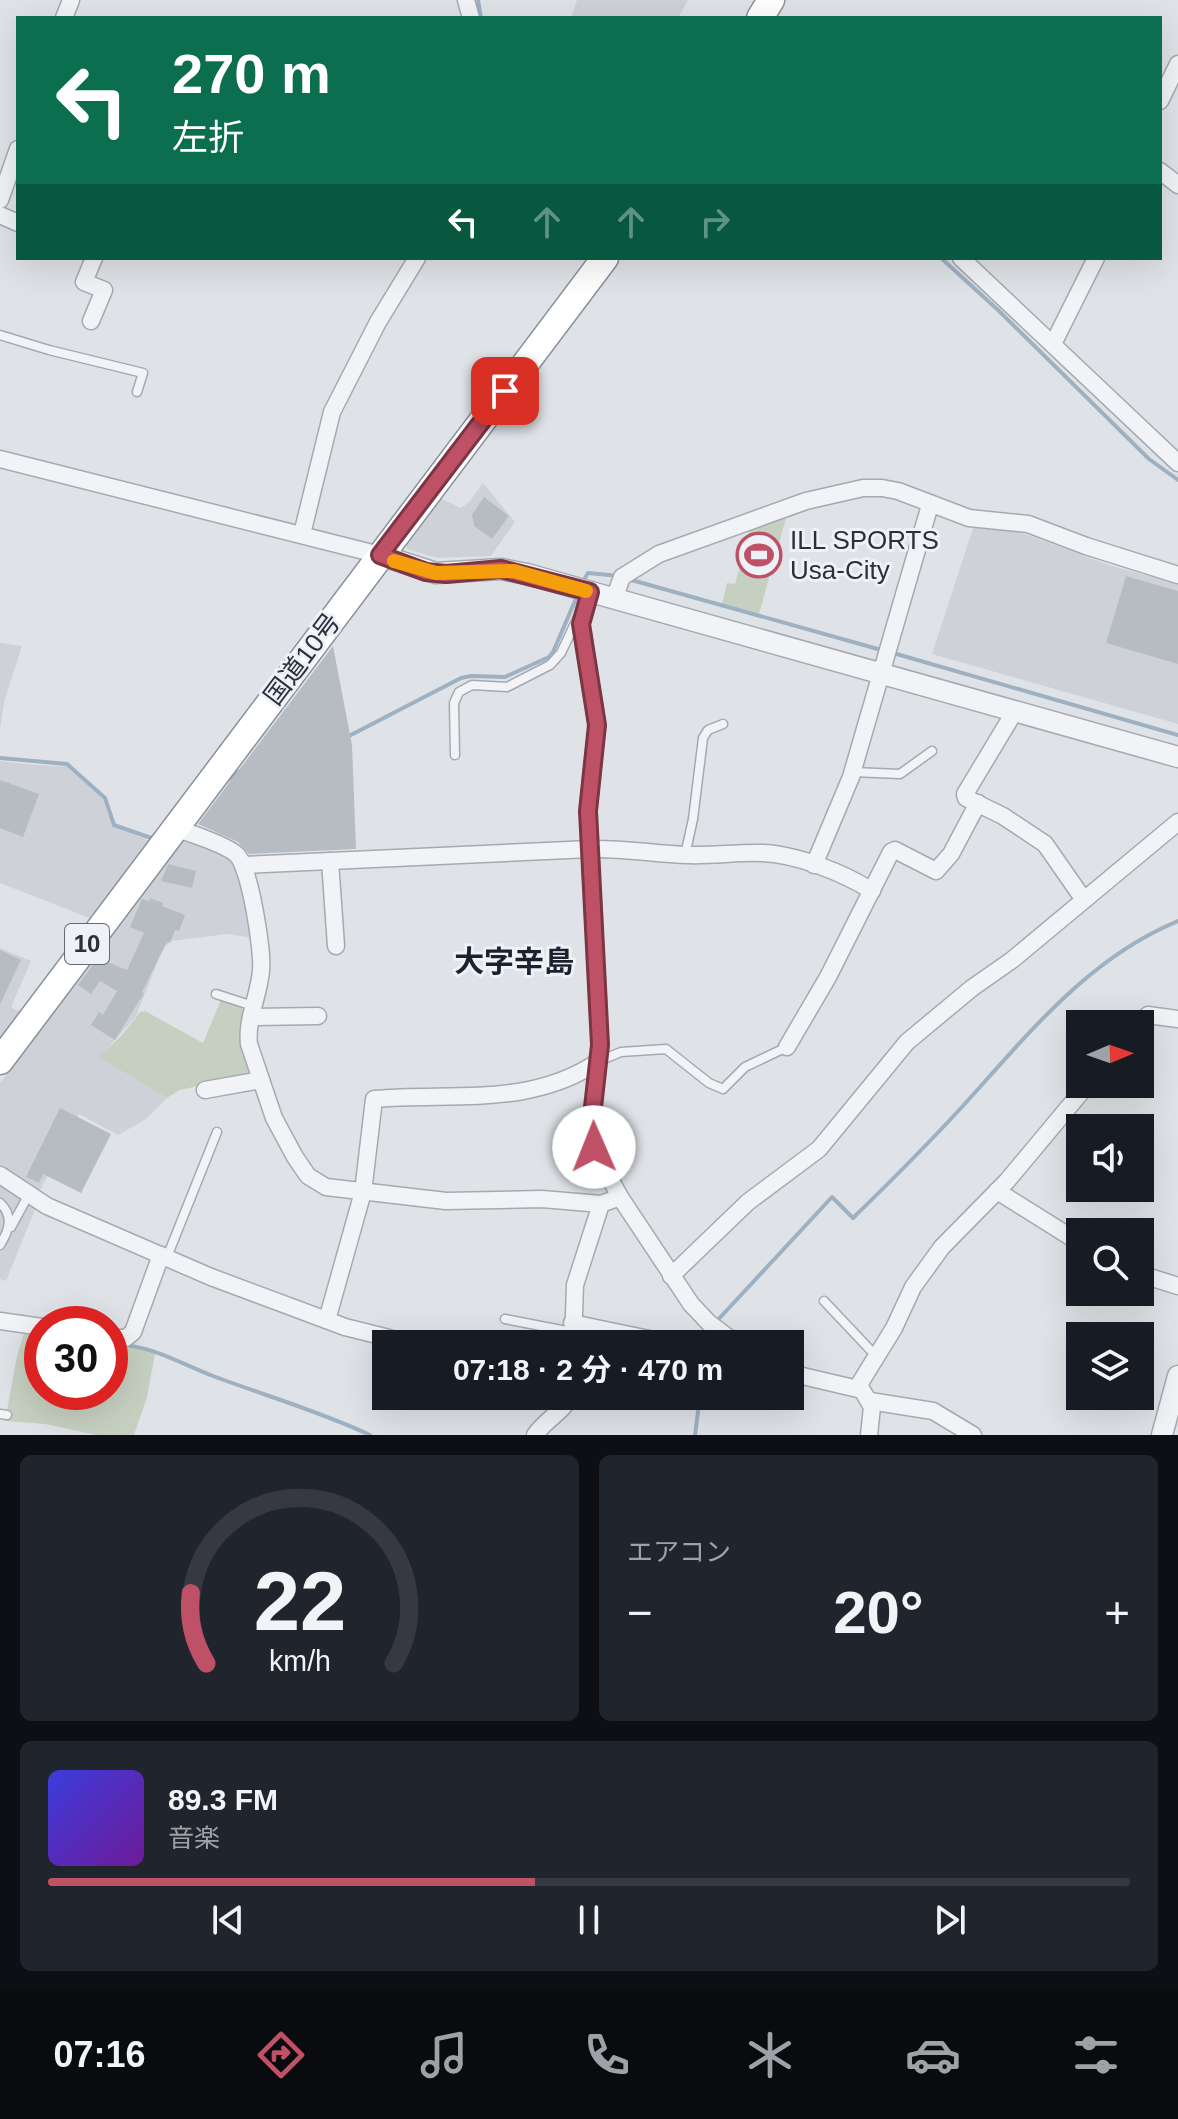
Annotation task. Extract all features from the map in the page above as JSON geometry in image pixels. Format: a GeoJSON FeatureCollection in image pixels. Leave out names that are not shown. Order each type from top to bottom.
{"type":"FeatureCollection","features":[{"type":"Feature","properties":{"kind":"highway","name":"国道10号"},"geometry":{"type":"LineString","coordinates":[[0,1061],[603,260]]}},
{"type":"Feature","properties":{"kind":"street"},"geometry":{"type":"LineString","coordinates":[[1162,97],[1178,64]]}},
{"type":"Feature","properties":{"kind":"street"},"geometry":{"type":"LineString","coordinates":[[0,200],[16,155]]}},
{"type":"Feature","properties":{"kind":"street"},"geometry":{"type":"LineString","coordinates":[[1162,173],[1178,185]]}},
{"type":"Feature","properties":{"kind":"street"},"geometry":{"type":"LineString","coordinates":[[91,321],[104,290],[84,282],[92,260]]}},
{"type":"Feature","properties":{"kind":"street"},"geometry":{"type":"LineString","coordinates":[[302,534],[332,412],[378,322],[416,260]]}},
{"type":"Feature","properties":{"kind":"street"},"geometry":{"type":"LineString","coordinates":[[1053,344],[1095,260]]}},
{"type":"Feature","properties":{"kind":"street"},"geometry":{"type":"LineString","coordinates":[[978,264],[1053,344],[1178,463]]}},
{"type":"Feature","properties":{"kind":"street"},"geometry":{"type":"LineString","coordinates":[[0,459],[302,534],[380,555],[426,572],[446,574],[501,569],[587,602],[614,599],[1178,757]]}},
{"type":"Feature","properties":{"kind":"street"},"geometry":{"type":"LineString","coordinates":[[614,599],[622,577],[659,554],[806,501],[863,488],[898,491],[969,518],[1028,524],[1178,575]]}},
{"type":"Feature","properties":{"kind":"street"},"geometry":{"type":"LineString","coordinates":[[814,865],[852,772],[930,505]]}},
{"type":"Feature","properties":{"kind":"street"},"geometry":{"type":"LineString","coordinates":[[587,602],[581,624],[597,725],[589,799],[599,1061],[591,1125],[593,1140],[620,1197],[671,1276],[696,1310],[720,1330]]}},
{"type":"Feature","properties":{"kind":"street"},"geometry":{"type":"LineString","coordinates":[[1015,711],[966,790],[966,798],[1003,816],[1045,844],[1084,900]]}},
{"type":"Feature","properties":{"kind":"street"},"geometry":{"type":"LineString","coordinates":[[787,1047],[894,850],[930,870],[939,869],[959,842],[978,803]]}},
{"type":"Feature","properties":{"kind":"street"},"geometry":{"type":"LineString","coordinates":[[671,1276],[748,1202],[819,1149],[907,1042],[1178,822]]}},
{"type":"Feature","properties":{"kind":"street"},"geometry":{"type":"LineString","coordinates":[[174,828],[232,852],[243,865],[262,956],[249,1044],[278,1126],[308,1176],[326,1187],[446,1201],[542,1199],[601,1204],[620,1197]]}},
{"type":"Feature","properties":{"kind":"street"},"geometry":{"type":"LineString","coordinates":[[243,865],[590,849],[685,855],[767,853],[814,865],[849,878],[872,891]]}},
{"type":"Feature","properties":{"kind":"street"},"geometry":{"type":"LineString","coordinates":[[330,861],[336,946]]}},
{"type":"Feature","properties":{"kind":"street"},"geometry":{"type":"LineString","coordinates":[[253,1011],[318,1016]]}},
{"type":"Feature","properties":{"kind":"street"},"geometry":{"type":"LineString","coordinates":[[1154,1016],[1178,1019]]}},
{"type":"Feature","properties":{"kind":"street"},"geometry":{"type":"LineString","coordinates":[[327,1320],[363,1192],[374,1099],[479,1096],[538,1089],[559,1084],[599,1061]]}},
{"type":"Feature","properties":{"kind":"street"},"geometry":{"type":"LineString","coordinates":[[205,1090],[261,1080]]}},
{"type":"Feature","properties":{"kind":"street"},"geometry":{"type":"LineString","coordinates":[[857,1388],[898,1321],[913,1287],[934,1257],[955,1231],[997,1191],[1076,1098]]}},
{"type":"Feature","properties":{"kind":"street"},"geometry":{"type":"LineString","coordinates":[[0,1175],[28,1196],[59,1212],[164,1257],[327,1320],[372,1333]]}},
{"type":"Feature","properties":{"kind":"street"},"geometry":{"type":"LineString","coordinates":[[997,1191],[1066,1234]]}},
{"type":"Feature","properties":{"kind":"street"},"geometry":{"type":"LineString","coordinates":[[572,1330],[575,1285],[601,1204]]}},
{"type":"Feature","properties":{"kind":"street"},"geometry":{"type":"LineString","coordinates":[[128,1336],[133,1332],[164,1257]]}},
{"type":"Feature","properties":{"kind":"street"},"geometry":{"type":"LineString","coordinates":[[1154,1278],[1178,1286]]}},
{"type":"Feature","properties":{"kind":"street"},"geometry":{"type":"LineString","coordinates":[[0,1321],[24,1324]]}},
{"type":"Feature","properties":{"kind":"street"},"geometry":{"type":"LineString","coordinates":[[804,1376],[862,1390],[870,1401],[872,1418],[869,1435]]}},
{"type":"Feature","properties":{"kind":"street"},"geometry":{"type":"LineString","coordinates":[[1162,1435],[1178,1376]]}},
{"type":"Feature","properties":{"kind":"street"},"geometry":{"type":"LineString","coordinates":[[870,1401],[933,1411],[973,1435]]}},
{"type":"Feature","properties":{"kind":"street"},"geometry":{"type":"LineString","coordinates":[[535,1435],[560,1410]]}},
{"type":"Feature","properties":{"kind":"lane"},"geometry":{"type":"LineString","coordinates":[[0,335],[143,373],[137,392]]}},
{"type":"Feature","properties":{"kind":"lane"},"geometry":{"type":"LineString","coordinates":[[455,755],[454,703],[459,692],[472,685],[507,687],[554,662],[587,602]]}},
{"type":"Feature","properties":{"kind":"lane"},"geometry":{"type":"LineString","coordinates":[[685,855],[693,819],[703,738],[708,730],[723,724]]}},
{"type":"Feature","properties":{"kind":"lane"},"geometry":{"type":"LineString","coordinates":[[852,772],[900,774],[932,751]]}},
{"type":"Feature","properties":{"kind":"lane"},"geometry":{"type":"LineString","coordinates":[[216,994],[253,1011]]}},
{"type":"Feature","properties":{"kind":"lane"},"geometry":{"type":"LineString","coordinates":[[599,1061],[621,1052],[666,1049],[709,1083],[723,1089],[745,1067],[787,1047]]}},
{"type":"Feature","properties":{"kind":"lane"},"geometry":{"type":"LineString","coordinates":[[164,1257],[217,1132]]}},
{"type":"Feature","properties":{"kind":"lane"},"geometry":{"type":"LineString","coordinates":[[0,1245],[28,1196]]}},
{"type":"Feature","properties":{"kind":"lane"},"geometry":{"type":"LineString","coordinates":[[0,1203],[8,1214],[6,1235]]}},
{"type":"Feature","properties":{"kind":"lane"},"geometry":{"type":"LineString","coordinates":[[824,1301],[876,1356]]}},
{"type":"Feature","properties":{"kind":"lane"},"geometry":{"type":"LineString","coordinates":[[505,1319],[558,1330]]}},
{"type":"Feature","properties":{"kind":"shaded area"},"geometry":{"type":"Polygon","coordinates":[[[577,0],[688,0],[679,16],[572,16],[577,0]]]}},
{"type":"Feature","properties":{"kind":"shaded area"},"geometry":{"type":"Polygon","coordinates":[[[483,483],[515,522],[491,556],[437,558],[407,549],[406,542],[438,497],[461,508],[483,483]]]}},
{"type":"Feature","properties":{"kind":"shaded area"},"geometry":{"type":"Polygon","coordinates":[[[974,525],[1005,527],[1112,566],[1178,584],[1178,724],[932,654],[974,525]]]}},
{"type":"Feature","properties":{"kind":"shaded area"},"geometry":{"type":"Polygon","coordinates":[[[0,643],[22,646],[4,702],[0,730],[0,643]]]}},
{"type":"Feature","properties":{"kind":"shaded area"},"geometry":{"type":"Polygon","coordinates":[[[0,761],[66,766],[103,799],[115,826],[149,841],[92,919],[0,883],[0,761]]]}},
{"type":"Feature","properties":{"kind":"shaded area"},"geometry":{"type":"Polygon","coordinates":[[[181,842],[200,843],[232,857],[240,875],[253,938],[227,934],[171,941],[163,948],[136,1016],[100,1057],[167,1098],[146,1119],[118,1135],[79,1114],[39,1192],[0,1167],[0,1083],[181,842]]]}},
{"type":"Feature","properties":{"kind":"shaded area"},"geometry":{"type":"Polygon","coordinates":[[[0,948],[31,961],[11,1007],[22,1013],[0,1042],[0,948]]]}},
{"type":"Feature","properties":{"kind":"shaded area"},"geometry":{"type":"Polygon","coordinates":[[[0,1183],[36,1207],[6,1281],[0,1279],[0,1183]]]}},
{"type":"Feature","properties":{"kind":"green space","name":"ILL SPORTS Usa-City"},"geometry":{"type":"Polygon","coordinates":[[[788,511],[759,614],[722,604],[727,583],[735,584],[751,526],[788,511]]]}},
{"type":"Feature","properties":{"kind":"green space"},"geometry":{"type":"Polygon","coordinates":[[[221,1000],[247,1010],[252,1074],[180,1090],[167,1098],[99,1057],[140,1012],[145,1011],[203,1043],[221,1000]]]}},
{"type":"Feature","properties":{"kind":"green space"},"geometry":{"type":"Polygon","coordinates":[[[24,1333],[24,1410],[128,1410],[128,1348],[155,1354],[147,1397],[134,1435],[96,1435],[45,1424],[5,1421],[24,1333]]]}},
{"type":"Feature","properties":{"kind":"building"},"geometry":{"type":"Polygon","coordinates":[[[484,497],[509,516],[492,539],[474,526],[472,515],[484,497]]]}},
{"type":"Feature","properties":{"kind":"building"},"geometry":{"type":"Polygon","coordinates":[[[1126,576],[1178,591],[1178,664],[1106,643],[1126,576]]]}},
{"type":"Feature","properties":{"kind":"building"},"geometry":{"type":"Polygon","coordinates":[[[333,646],[352,745],[356,849],[249,854],[238,842],[198,824],[333,646]]]}},
{"type":"Feature","properties":{"kind":"building"},"geometry":{"type":"Polygon","coordinates":[[[0,780],[39,794],[23,837],[0,828],[0,780]]]}},
{"type":"Feature","properties":{"kind":"building"},"geometry":{"type":"Polygon","coordinates":[[[168,864],[196,871],[192,888],[161,881],[168,864]]]}},
{"type":"Feature","properties":{"kind":"building"},"geometry":{"type":"Polygon","coordinates":[[[150,898],[185,915],[179,931],[175,930],[170,943],[167,942],[144,993],[115,1040],[91,1025],[99,1012],[103,1015],[117,991],[100,981],[91,994],[78,985],[98,958],[127,970],[144,933],[130,927],[142,899],[149,901],[150,898]]]}},
{"type":"Feature","properties":{"kind":"building"},"geometry":{"type":"Polygon","coordinates":[[[0,950],[21,960],[0,1004],[0,950]]]}},
{"type":"Feature","properties":{"kind":"building"},"geometry":{"type":"Polygon","coordinates":[[[60,1108],[111,1134],[81,1193],[43,1174],[39,1183],[26,1177],[60,1108]]]}},
{"type":"Feature","properties":{"kind":"waterway"},"geometry":{"type":"LineString","coordinates":[[478,0],[481,16]]}},
{"type":"Feature","properties":{"kind":"waterway"},"geometry":{"type":"LineString","coordinates":[[943,260],[1149,459],[1178,480]]}},
{"type":"Feature","properties":{"kind":"waterway"},"geometry":{"type":"LineString","coordinates":[[585,578],[588,573],[619,576]]}},
{"type":"Feature","properties":{"kind":"waterway"},"geometry":{"type":"LineString","coordinates":[[628,579],[885,651]]}},
{"type":"Feature","properties":{"kind":"waterway"},"geometry":{"type":"LineString","coordinates":[[347,737],[461,678],[505,677],[549,657],[575,601]]}},
{"type":"Feature","properties":{"kind":"waterway"},"geometry":{"type":"LineString","coordinates":[[893,653],[1178,735]]}},
{"type":"Feature","properties":{"kind":"waterway"},"geometry":{"type":"LineString","coordinates":[[0,758],[67,764],[105,798],[114,825],[151,838],[157,834]]}},
{"type":"Feature","properties":{"kind":"waterway"},"geometry":{"type":"LineString","coordinates":[[224,783],[240,771]]}},
{"type":"Feature","properties":{"kind":"waterway"},"geometry":{"type":"LineString","coordinates":[[715,1323],[832,1197],[853,1218],[935,1136],[1059,1002],[1115,956],[1178,921]]}},
{"type":"Feature","properties":{"kind":"waterway"},"geometry":{"type":"LineString","coordinates":[[128,1346],[159,1353],[370,1435]]}},
{"type":"Feature","properties":{"kind":"waterway"},"geometry":{"type":"LineString","coordinates":[[695,1435],[698,1410]]}},
{"type":"Feature","properties":{"kind":"slow traffic"},"geometry":{"type":"LineString","coordinates":[[394,561],[426,572],[446,574],[501,569],[514,571],[586,591]]}},
{"type":"Feature","properties":{"kind":"place","name":"ILL SPORTS Usa-City"},"geometry":{"type":"Point","coordinates":[759,555]}},
{"type":"Feature","properties":{"kind":"district","name":"大字辛島"},"geometry":{"type":"Point","coordinates":[514,962]}},
{"type":"Feature","properties":{"kind":"route"},"geometry":{"type":"LineString","coordinates":[[505,391],[380,555],[426,572],[446,574],[501,569],[590,592],[581,624],[597,725],[588,811],[600,1045],[591,1125],[594,1147]]}}]}
